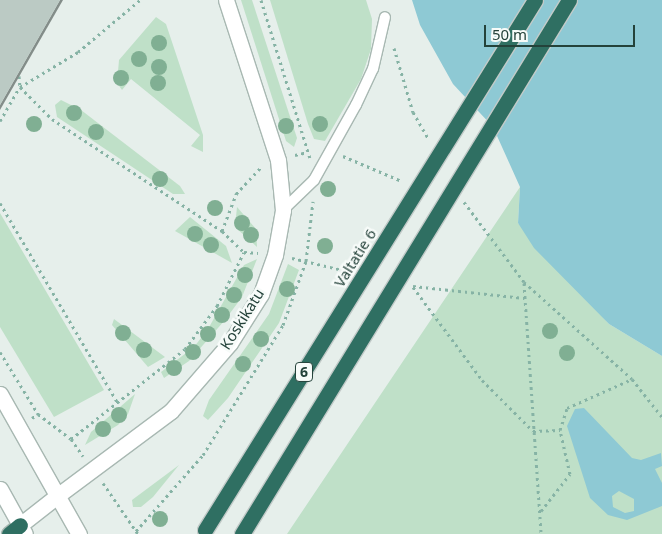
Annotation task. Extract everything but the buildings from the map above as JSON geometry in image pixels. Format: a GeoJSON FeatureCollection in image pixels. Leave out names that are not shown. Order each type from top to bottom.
{"type":"FeatureCollection","features":[{"type":"Feature","properties":{"kind":"highway","name":"Valtatie 6"},"geometry":{"type":"LineString","coordinates":[[203,533],[535,0]]}},
{"type":"Feature","properties":{"kind":"highway","name":"6"},"geometry":{"type":"LineString","coordinates":[[242,534],[569,0]]}},
{"type":"Feature","properties":{"kind":"street","name":"Koskikatu"},"geometry":{"type":"LineString","coordinates":[[18,531],[57,496],[94,471],[171,411],[230,343],[261,294],[276,255],[283,210],[278,160],[226,0]]}},
{"type":"Feature","properties":{"kind":"street"},"geometry":{"type":"LineString","coordinates":[[0,394],[79,534]]}},
{"type":"Feature","properties":{"kind":"street"},"geometry":{"type":"LineString","coordinates":[[0,489],[18,531]]}},
{"type":"Feature","properties":{"kind":"lane"},"geometry":{"type":"LineString","coordinates":[[283,210],[314,180],[330,151],[373,69],[385,17]]}},
{"type":"Feature","properties":{"kind":"path"},"geometry":{"type":"LineString","coordinates":[[0,120],[20,87],[78,52],[140,0]]}},
{"type":"Feature","properties":{"kind":"path"},"geometry":{"type":"LineString","coordinates":[[385,17],[413,112],[431,144]]}},
{"type":"Feature","properties":{"kind":"path"},"geometry":{"type":"LineString","coordinates":[[19,76],[20,87],[52,119],[222,232],[244,252],[276,255],[350,271]]}},
{"type":"Feature","properties":{"kind":"path"},"geometry":{"type":"LineString","coordinates":[[330,151],[413,185]]}},
{"type":"Feature","properties":{"kind":"path"},"geometry":{"type":"LineString","coordinates":[[222,232],[236,194],[250,176]]}},
{"type":"Feature","properties":{"kind":"path"},"geometry":{"type":"LineString","coordinates":[[458,192],[467,208],[524,282],[632,379],[662,417]]}},
{"type":"Feature","properties":{"kind":"path"},"geometry":{"type":"LineString","coordinates":[[0,203],[117,402]]}},
{"type":"Feature","properties":{"kind":"path"},"geometry":{"type":"LineString","coordinates":[[458,204],[467,208]]}},
{"type":"Feature","properties":{"kind":"path"},"geometry":{"type":"LineString","coordinates":[[72,439],[185,349],[217,306],[244,252]]}},
{"type":"Feature","properties":{"kind":"path"},"geometry":{"type":"LineString","coordinates":[[524,282],[533,431],[541,511],[541,534]]}},
{"type":"Feature","properties":{"kind":"path"},"geometry":{"type":"LineString","coordinates":[[404,284],[524,298]]}},
{"type":"Feature","properties":{"kind":"path"},"geometry":{"type":"LineString","coordinates":[[413,286],[482,380],[533,431],[560,430]]}},
{"type":"Feature","properties":{"kind":"path"},"geometry":{"type":"LineString","coordinates":[[0,352],[38,414],[72,439],[138,534]]}},
{"type":"Feature","properties":{"kind":"path"},"geometry":{"type":"LineString","coordinates":[[541,511],[570,474],[560,430],[567,408],[578,399],[632,379]]}},
{"type":"Feature","properties":{"kind":"path"},"geometry":{"type":"LineString","coordinates":[[19,426],[38,414]]}},
{"type":"Feature","properties":{"kind":"green space"},"geometry":{"type":"Polygon","coordinates":[[[241,0],[252,0],[297,138],[294,147],[286,141],[241,0]]]}},
{"type":"Feature","properties":{"kind":"green space"},"geometry":{"type":"Polygon","coordinates":[[[270,0],[366,0],[372,19],[371,49],[361,79],[325,141],[314,139],[308,124],[270,0]]]}},
{"type":"Feature","properties":{"kind":"green space"},"geometry":{"type":"Polygon","coordinates":[[[156,17],[166,24],[203,135],[203,152],[191,146],[200,135],[131,79],[122,90],[117,83],[119,60],[156,17]]]}},
{"type":"Feature","properties":{"kind":"green space"},"geometry":{"type":"Polygon","coordinates":[[[61,100],[81,110],[180,186],[185,194],[173,194],[57,117],[55,105],[61,100]]]}},
{"type":"Feature","properties":{"kind":"green space"},"geometry":{"type":"Polygon","coordinates":[[[520,187],[518,223],[609,324],[662,356],[662,534],[287,534],[520,187]]]}},
{"type":"Feature","properties":{"kind":"green space"},"geometry":{"type":"Polygon","coordinates":[[[237,207],[256,229],[257,247],[235,227],[237,207]]]}},
{"type":"Feature","properties":{"kind":"green space"},"geometry":{"type":"Polygon","coordinates":[[[0,213],[104,390],[54,417],[0,327],[0,213]]]}},
{"type":"Feature","properties":{"kind":"green space"},"geometry":{"type":"Polygon","coordinates":[[[190,217],[226,246],[232,263],[175,231],[190,217]]]}},
{"type":"Feature","properties":{"kind":"green space"},"geometry":{"type":"Polygon","coordinates":[[[257,259],[242,297],[225,320],[189,361],[164,378],[161,372],[194,347],[208,329],[244,265],[257,259]]]}},
{"type":"Feature","properties":{"kind":"green space"},"geometry":{"type":"Polygon","coordinates":[[[288,264],[299,270],[279,323],[228,398],[208,420],[203,416],[209,400],[269,314],[288,264]]]}},
{"type":"Feature","properties":{"kind":"green space"},"geometry":{"type":"Polygon","coordinates":[[[114,319],[165,357],[148,367],[112,325],[114,319]]]}},
{"type":"Feature","properties":{"kind":"green space"},"geometry":{"type":"Polygon","coordinates":[[[135,394],[128,414],[118,425],[85,445],[91,432],[135,394]]]}},
{"type":"Feature","properties":{"kind":"green space"},"geometry":{"type":"Polygon","coordinates":[[[179,465],[153,497],[141,507],[133,507],[132,500],[179,465]]]}},
{"type":"Feature","properties":{"kind":"water"},"geometry":{"type":"Polygon","coordinates":[[[412,0],[662,0],[662,356],[609,324],[534,248],[518,223],[520,187],[493,127],[453,84],[420,25],[412,0]]]}},
{"type":"Feature","properties":{"kind":"water"},"geometry":{"type":"Polygon","coordinates":[[[584,408],[632,458],[641,460],[661,453],[662,466],[655,469],[662,483],[662,506],[627,520],[608,515],[590,498],[567,426],[575,409],[584,408]],[[619,491],[612,496],[613,507],[625,513],[634,511],[634,499],[619,491]]]}}]}
